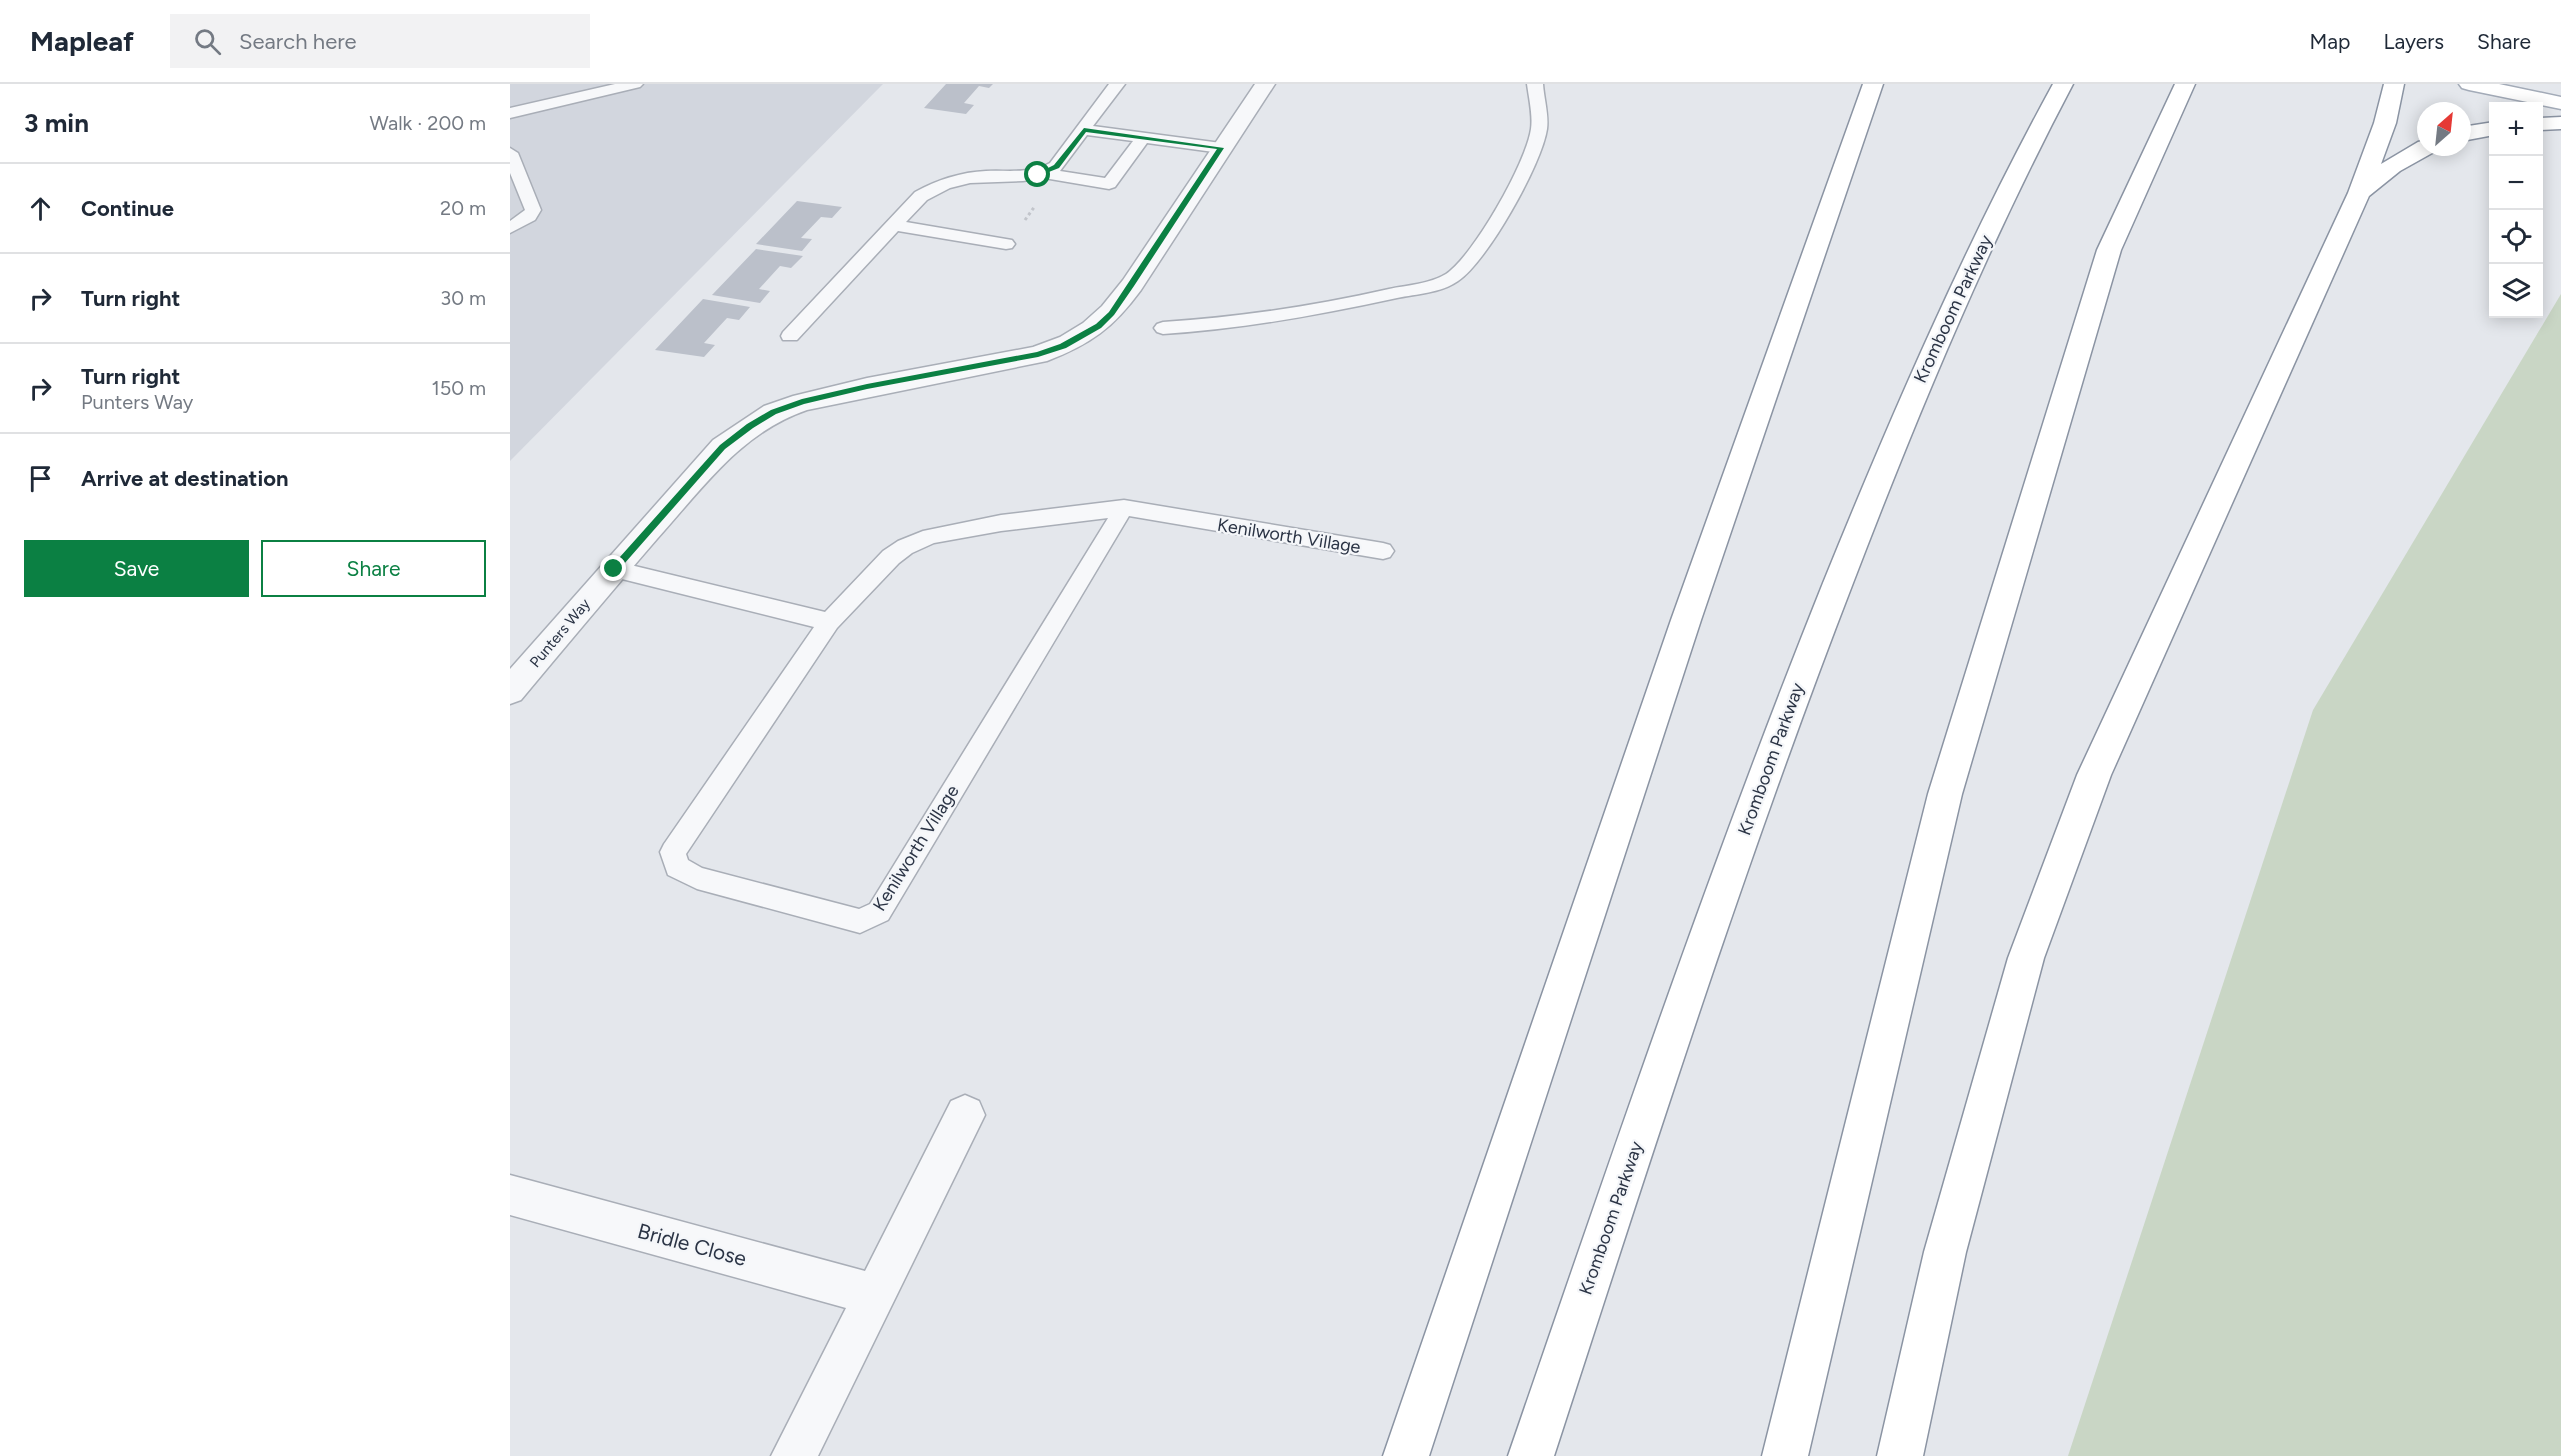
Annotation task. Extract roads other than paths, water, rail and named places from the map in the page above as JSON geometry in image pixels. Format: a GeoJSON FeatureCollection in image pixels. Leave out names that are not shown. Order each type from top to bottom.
{"type":"FeatureCollection","features":[{"type":"Feature","properties":{"kind":"main road"},"geometry":{"type":"LineString","coordinates":[[1406,1456],[1693,598],[1874,84]]}},
{"type":"Feature","properties":{"kind":"main road","name":"Kromboom Parkway"},"geometry":{"type":"LineString","coordinates":[[1531,1456],[1700,956],[1808,656],[1911,403],[2032,140],[2063,84]]}},
{"type":"Feature","properties":{"kind":"main road"},"geometry":{"type":"LineString","coordinates":[[1785,1456],[1949,782],[2109,250],[2185,84]]}},
{"type":"Feature","properties":{"kind":"main road"},"geometry":{"type":"LineString","coordinates":[[1900,1456],[1945,1252],[2026,958],[2094,775],[2359,193],[2385,123],[2394,84]]}},
{"type":"Feature","properties":{"kind":"main road"},"geometry":{"type":"LineString","coordinates":[[2469,84],[2561,103]]}},
{"type":"Feature","properties":{"kind":"main road"},"geometry":{"type":"LineString","coordinates":[[2543,124],[2561,123]]}},
{"type":"Feature","properties":{"kind":"main road"},"geometry":{"type":"LineString","coordinates":[[2471,132],[2489,129]]}},
{"type":"Feature","properties":{"kind":"main road"},"geometry":{"type":"LineString","coordinates":[[2359,193],[2392,166],[2417,152]]}},
{"type":"Feature","properties":{"kind":"street","name":"Punters Way"},"geometry":{"type":"LineString","coordinates":[[510,691],[614,569],[723,447],[750,426],[773,412],[802,402],[867,387],[1038,355],[1063,346],[1099,326],[1132,285],[1265,84]]}},
{"type":"Feature","properties":{"kind":"street"},"geometry":{"type":"LineString","coordinates":[[794,1456],[873,1294],[965,1115]]}},
{"type":"Feature","properties":{"kind":"street","name":"Bridle Close"},"geometry":{"type":"LineString","coordinates":[[510,1196],[873,1294]]}},
{"type":"Feature","properties":{"kind":"lane"},"geometry":{"type":"LineString","coordinates":[[510,101],[572,84]]}},
{"type":"Feature","properties":{"kind":"lane"},"geometry":{"type":"LineString","coordinates":[[510,113],[635,84]]}},
{"type":"Feature","properties":{"kind":"lane"},"geometry":{"type":"LineString","coordinates":[[790,336],[921,196],[949,182],[987,176],[1029,177],[1045,173],[1056,166],[1118,84]]}},
{"type":"Feature","properties":{"kind":"lane"},"geometry":{"type":"LineString","coordinates":[[1163,328],[1268,319],[1359,302],[1437,283],[1454,276],[1497,221],[1530,154],[1539,130],[1535,84]]}},
{"type":"Feature","properties":{"kind":"lane"},"geometry":{"type":"LineString","coordinates":[[1084,130],[1221,148]]}},
{"type":"Feature","properties":{"kind":"lane"},"geometry":{"type":"LineString","coordinates":[[1045,173],[1109,183],[1143,138]]}},
{"type":"Feature","properties":{"kind":"lane"},"geometry":{"type":"LineString","coordinates":[[510,153],[533,210],[529,216],[510,228]]}},
{"type":"Feature","properties":{"kind":"lane"},"geometry":{"type":"LineString","coordinates":[[894,225],[1006,244]]}},
{"type":"Feature","properties":{"kind":"lane","name":"Kenilworth Village"},"geometry":{"type":"LineString","coordinates":[[1124,508],[879,912],[860,921],[697,878],[677,867],[673,852],[829,622],[891,557],[905,547],[930,536],[1001,523],[1124,508],[1383,551]]}},
{"type":"Feature","properties":{"kind":"lane"},"geometry":{"type":"LineString","coordinates":[[614,569],[829,622]]}}]}
